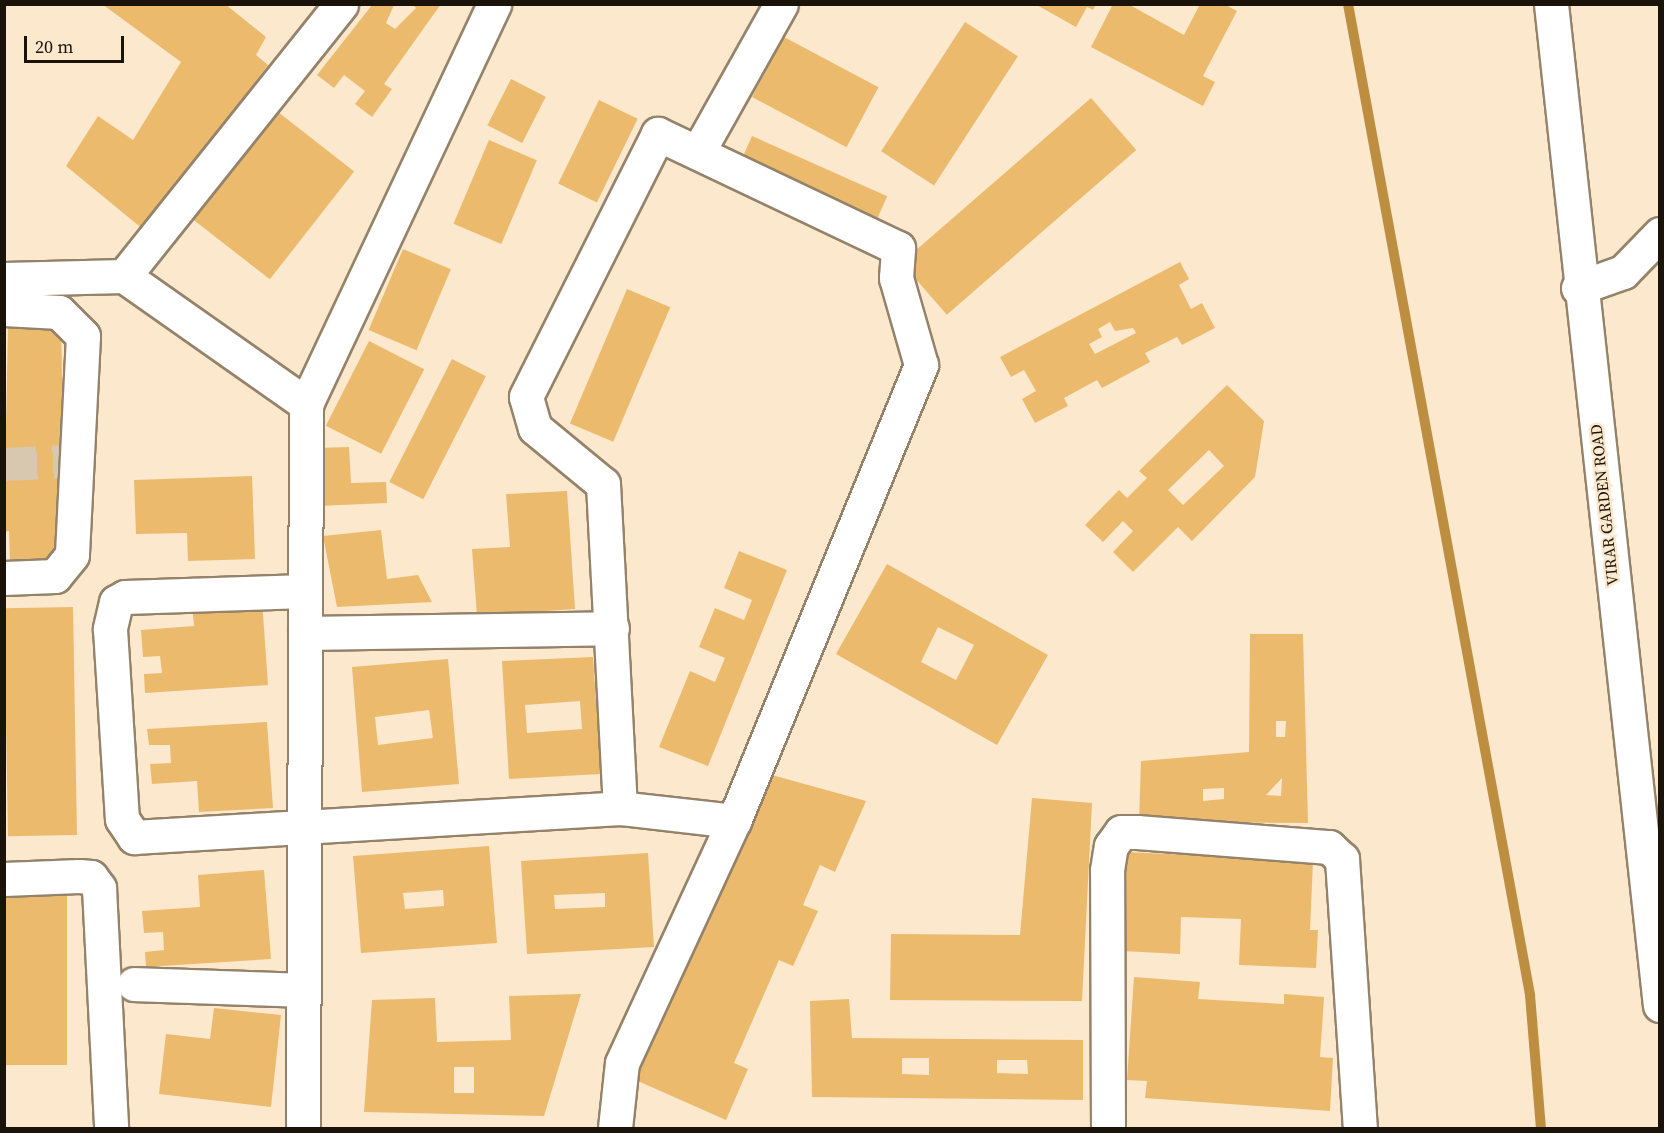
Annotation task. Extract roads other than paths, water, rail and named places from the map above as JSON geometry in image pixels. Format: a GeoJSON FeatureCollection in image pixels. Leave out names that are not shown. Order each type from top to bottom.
{"type":"FeatureCollection","features":[{"type":"Feature","properties":{"kind":"street"},"geometry":{"type":"LineString","coordinates":[[124,276],[341,4]]}},
{"type":"Feature","properties":{"kind":"street"},"geometry":{"type":"LineString","coordinates":[[303,1128],[306,404],[494,4]]}},
{"type":"Feature","properties":{"kind":"street"},"geometry":{"type":"LineString","coordinates":[[699,150],[781,4]]}},
{"type":"Feature","properties":{"kind":"street","name":"VIRAR GARDEN ROAD"},"geometry":{"type":"LineString","coordinates":[[1551,4],[1578,288],[1659,1005]]}},
{"type":"Feature","properties":{"kind":"street"},"geometry":{"type":"LineString","coordinates":[[615,1128],[622,1063],[734,821],[741,793],[837,577],[921,365],[896,278],[898,248],[699,150],[658,134],[526,397],[535,428],[603,484],[620,808]]}},
{"type":"Feature","properties":{"kind":"street"},"geometry":{"type":"LineString","coordinates":[[1578,288],[1623,272],[1659,234]]}},
{"type":"Feature","properties":{"kind":"street"},"geometry":{"type":"LineString","coordinates":[[4,279],[124,276],[306,404]]}},
{"type":"Feature","properties":{"kind":"street"},"geometry":{"type":"LineString","coordinates":[[4,309],[59,312],[83,336],[72,461],[72,555],[65,568],[42,579],[4,578]]}},
{"type":"Feature","properties":{"kind":"street"},"geometry":{"type":"LineString","coordinates":[[130,576],[305,581]]}},
{"type":"Feature","properties":{"kind":"street"},"geometry":{"type":"LineString","coordinates":[[305,581],[125,597],[116,602],[110,629],[125,829],[134,837],[305,831],[620,808],[734,821]]}},
{"type":"Feature","properties":{"kind":"street"},"geometry":{"type":"LineString","coordinates":[[305,633],[612,628]]}},
{"type":"Feature","properties":{"kind":"street"},"geometry":{"type":"LineString","coordinates":[[1108,1128],[1107,870],[1110,846],[1121,832],[1329,847],[1342,859],[1360,1128]]}},
{"type":"Feature","properties":{"kind":"street"},"geometry":{"type":"LineString","coordinates":[[4,879],[79,876],[91,878],[99,888],[111,1128]]}},
{"type":"Feature","properties":{"kind":"street"},"geometry":{"type":"LineString","coordinates":[[134,984],[304,990]]}},
{"type":"Feature","properties":{"kind":"waterway"},"geometry":{"type":"LineString","coordinates":[[1348,4],[1530,995],[1541,1128]]}},
{"type":"Feature","properties":{"kind":"tunnel"},"geometry":{"type":"LineString","coordinates":[[4,464],[67,461]]}}]}
